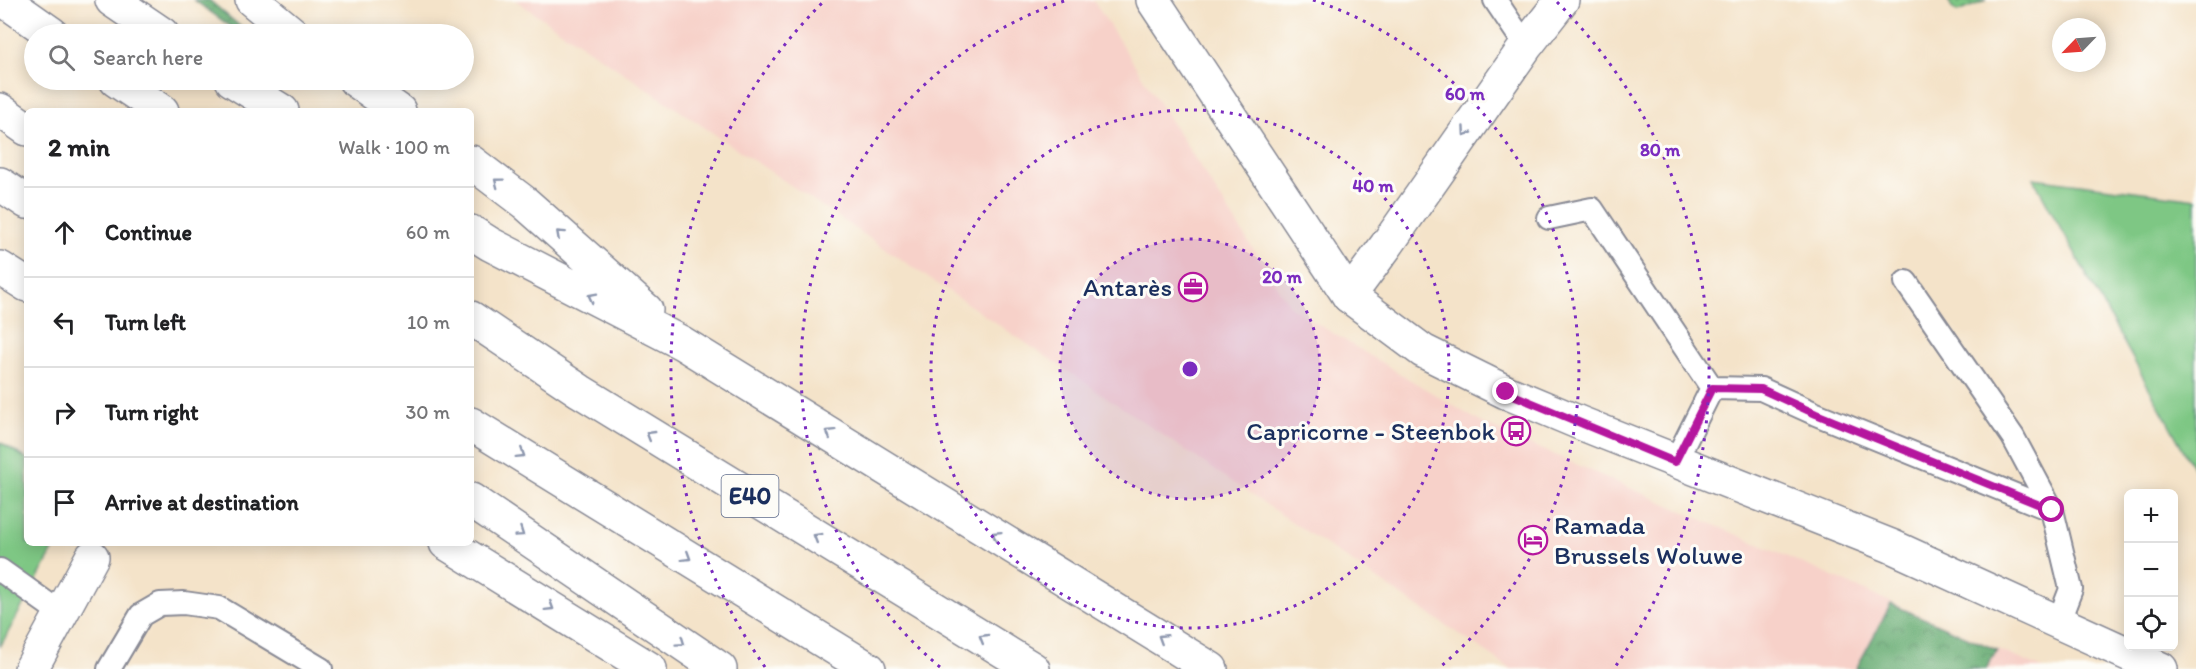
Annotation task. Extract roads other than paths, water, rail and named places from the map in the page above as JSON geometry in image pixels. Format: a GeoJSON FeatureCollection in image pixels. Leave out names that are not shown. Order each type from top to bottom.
{"type":"FeatureCollection","features":[{"type":"Feature","properties":{"kind":"main road"},"geometry":{"type":"LineString","coordinates":[[4,0],[38,24]]}},
{"type":"Feature","properties":{"kind":"main road"},"geometry":{"type":"LineString","coordinates":[[112,0],[147,24]]}},
{"type":"Feature","properties":{"kind":"main road"},"geometry":{"type":"LineString","coordinates":[[252,0],[281,24]]}},
{"type":"Feature","properties":{"kind":"main road"},"geometry":{"type":"LineString","coordinates":[[1153,0],[1349,296],[1423,351],[1506,392],[1675,462],[1891,546],[2161,669]]}},
{"type":"Feature","properties":{"kind":"main road"},"geometry":{"type":"LineString","coordinates":[[1349,296],[1556,3]]}},
{"type":"Feature","properties":{"kind":"main road"},"geometry":{"type":"LineString","coordinates":[[131,90],[158,108]]}},
{"type":"Feature","properties":{"kind":"main road"},"geometry":{"type":"LineString","coordinates":[[248,90],[277,108]]}},
{"type":"Feature","properties":{"kind":"main road"},"geometry":{"type":"LineString","coordinates":[[369,90],[395,108]]}},
{"type":"Feature","properties":{"kind":"main road"},"geometry":{"type":"LineString","coordinates":[[0,110],[24,127]]}},
{"type":"Feature","properties":{"kind":"main road"},"geometry":{"type":"LineString","coordinates":[[474,164],[525,203],[682,343]]}},
{"type":"Feature","properties":{"kind":"main road"},"geometry":{"type":"LineString","coordinates":[[0,184],[24,200]]}},
{"type":"Feature","properties":{"kind":"main road"},"geometry":{"type":"LineString","coordinates":[[474,234],[682,343],[1211,669]]}},
{"type":"Feature","properties":{"kind":"main road"},"geometry":{"type":"LineString","coordinates":[[0,268],[24,283]]}},
{"type":"Feature","properties":{"kind":"main road","name":"E40"},"geometry":{"type":"LineString","coordinates":[[474,320],[580,391],[1033,669]]}},
{"type":"Feature","properties":{"kind":"main road"},"geometry":{"type":"LineString","coordinates":[[474,426],[869,669]]}},
{"type":"Feature","properties":{"kind":"main road"},"geometry":{"type":"LineString","coordinates":[[474,502],[720,669]]}},
{"type":"Feature","properties":{"kind":"main road"},"geometry":{"type":"LineString","coordinates":[[451,546],[650,669]]}},
{"type":"Feature","properties":{"kind":"main road"},"geometry":{"type":"LineString","coordinates":[[31,669],[92,557]]}},
{"type":"Feature","properties":{"kind":"lane"},"geometry":{"type":"LineString","coordinates":[[1495,0],[1526,46]]}},
{"type":"Feature","properties":{"kind":"lane"},"geometry":{"type":"LineString","coordinates":[[1549,218],[1592,209],[1712,388]]}},
{"type":"Feature","properties":{"kind":"lane"},"geometry":{"type":"LineString","coordinates":[[1906,282],[2013,437],[2052,510],[2071,590],[2058,623]]}},
{"type":"Feature","properties":{"kind":"lane"},"geometry":{"type":"LineString","coordinates":[[1675,462],[1712,388]]}},
{"type":"Feature","properties":{"kind":"lane"},"geometry":{"type":"LineString","coordinates":[[1712,388],[1761,389],[1816,414],[2052,510]]}},
{"type":"Feature","properties":{"kind":"lane"},"geometry":{"type":"LineString","coordinates":[[0,570],[62,614]]}},
{"type":"Feature","properties":{"kind":"lane"},"geometry":{"type":"LineString","coordinates":[[109,669],[141,615],[160,604],[184,603],[219,608],[321,669]]}},
{"type":"Feature","properties":{"kind":"place","name":"Antarès"},"geometry":{"type":"Point","coordinates":[1193,287]}},
{"type":"Feature","properties":{"kind":"place","name":"Capricorne - Steenbok"},"geometry":{"type":"Point","coordinates":[1516,431]}},
{"type":"Feature","properties":{"kind":"place","name":"Ramada Brussels Woluwe"},"geometry":{"type":"Point","coordinates":[1533,540]}}]}
